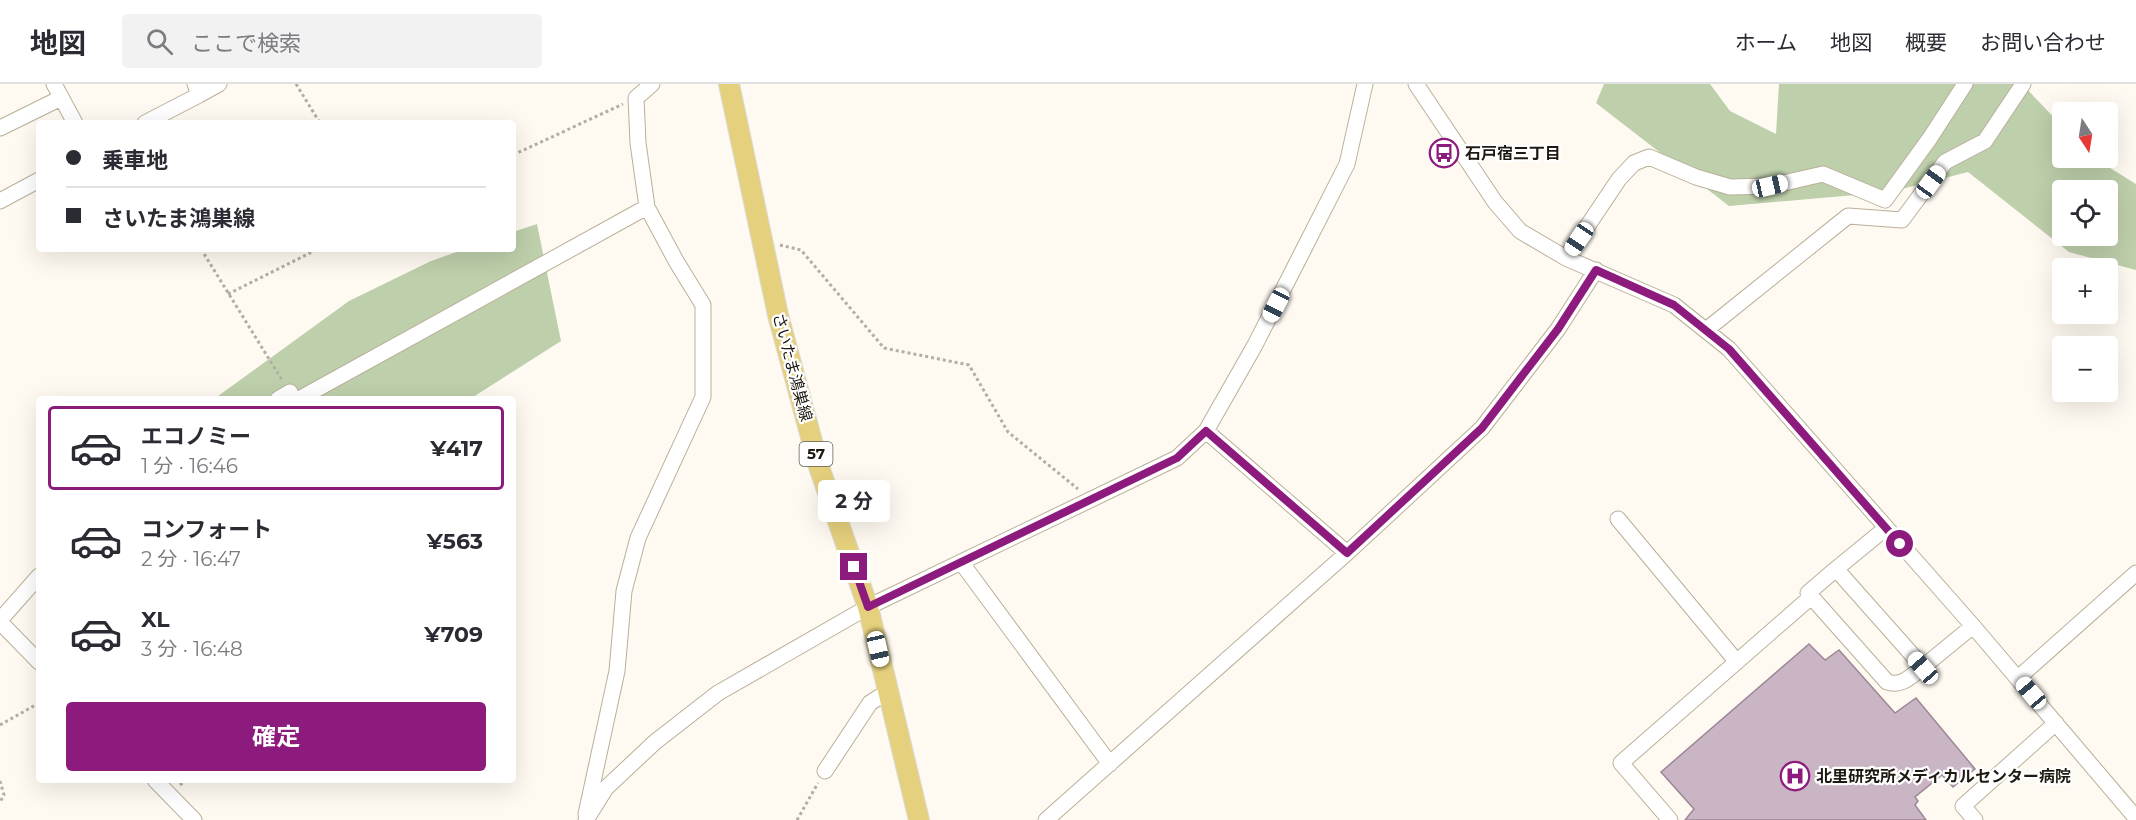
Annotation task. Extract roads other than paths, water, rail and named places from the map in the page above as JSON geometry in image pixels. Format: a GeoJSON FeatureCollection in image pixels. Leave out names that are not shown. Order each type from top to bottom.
{"type":"FeatureCollection","features":[{"type":"Feature","properties":{"kind":"main road","name":"さいたま鴻巣線"},"geometry":{"type":"LineString","coordinates":[[729,84],[778,315],[819,466],[868,607],[919,820]]}},
{"type":"Feature","properties":{"kind":"street"},"geometry":{"type":"LineString","coordinates":[[54,84],[73,120]]}},
{"type":"Feature","properties":{"kind":"street"},"geometry":{"type":"LineString","coordinates":[[150,120],[197,89],[219,84]]}},
{"type":"Feature","properties":{"kind":"street"},"geometry":{"type":"LineString","coordinates":[[585,820],[617,671],[624,591],[638,538],[703,397],[704,305],[676,261],[647,207],[638,143],[636,98],[652,84]]}},
{"type":"Feature","properties":{"kind":"street"},"geometry":{"type":"LineString","coordinates":[[585,820],[606,788],[655,742],[718,693],[868,607],[1177,458],[1206,431],[1255,345],[1347,164],[1365,84]]}},
{"type":"Feature","properties":{"kind":"street"},"geometry":{"type":"LineString","coordinates":[[1416,84],[1495,202],[1520,231],[1566,258],[1674,305],[1729,349],[1973,626],[2136,818]]}},
{"type":"Feature","properties":{"kind":"street"},"geometry":{"type":"LineString","coordinates":[[1566,258],[1619,179],[1634,163],[1649,156],[1696,177],[1730,186],[1770,186],[1823,174],[1885,200],[1930,138],[1965,84]]}},
{"type":"Feature","properties":{"kind":"street"},"geometry":{"type":"LineString","coordinates":[[1706,330],[1848,216],[1902,220],[1945,162],[1985,141],[2023,84]]}},
{"type":"Feature","properties":{"kind":"street"},"geometry":{"type":"LineString","coordinates":[[0,128],[61,98]]}},
{"type":"Feature","properties":{"kind":"street"},"geometry":{"type":"LineString","coordinates":[[0,201],[36,182]]}},
{"type":"Feature","properties":{"kind":"street"},"geometry":{"type":"LineString","coordinates":[[291,396],[647,207]]}},
{"type":"Feature","properties":{"kind":"street"},"geometry":{"type":"LineString","coordinates":[[1046,820],[1347,553],[1482,428],[1558,329],[1596,270]]}},
{"type":"Feature","properties":{"kind":"street"},"geometry":{"type":"LineString","coordinates":[[1206,431],[1347,553]]}},
{"type":"Feature","properties":{"kind":"street"},"geometry":{"type":"LineString","coordinates":[[1618,519],[1737,662]]}},
{"type":"Feature","properties":{"kind":"street"},"geometry":{"type":"LineString","coordinates":[[1886,528],[1808,594],[1887,681],[1894,684],[1904,682],[1973,626]]}},
{"type":"Feature","properties":{"kind":"street"},"geometry":{"type":"LineString","coordinates":[[961,562],[1110,764]]}},
{"type":"Feature","properties":{"kind":"street"},"geometry":{"type":"LineString","coordinates":[[1836,569],[1923,668]]}},
{"type":"Feature","properties":{"kind":"street"},"geometry":{"type":"LineString","coordinates":[[2018,678],[2136,573]]}},
{"type":"Feature","properties":{"kind":"street"},"geometry":{"type":"LineString","coordinates":[[36,579],[0,621],[36,659]]}},
{"type":"Feature","properties":{"kind":"street"},"geometry":{"type":"LineString","coordinates":[[1670,820],[1621,763],[1811,597]]}},
{"type":"Feature","properties":{"kind":"street"},"geometry":{"type":"LineString","coordinates":[[825,771],[870,703],[887,692]]}},
{"type":"Feature","properties":{"kind":"street"},"geometry":{"type":"LineString","coordinates":[[1975,820],[1963,806],[2056,723]]}},
{"type":"Feature","properties":{"kind":"street"},"geometry":{"type":"LineString","coordinates":[[158,783],[194,820]]}},
{"type":"Feature","properties":{"kind":"place","name":"石戸宿三丁目"},"geometry":{"type":"Point","coordinates":[1444,153]}},
{"type":"Feature","properties":{"kind":"place","name":"北里研究所メディカルセンター病院"},"geometry":{"type":"Point","coordinates":[1795,776]}}]}
